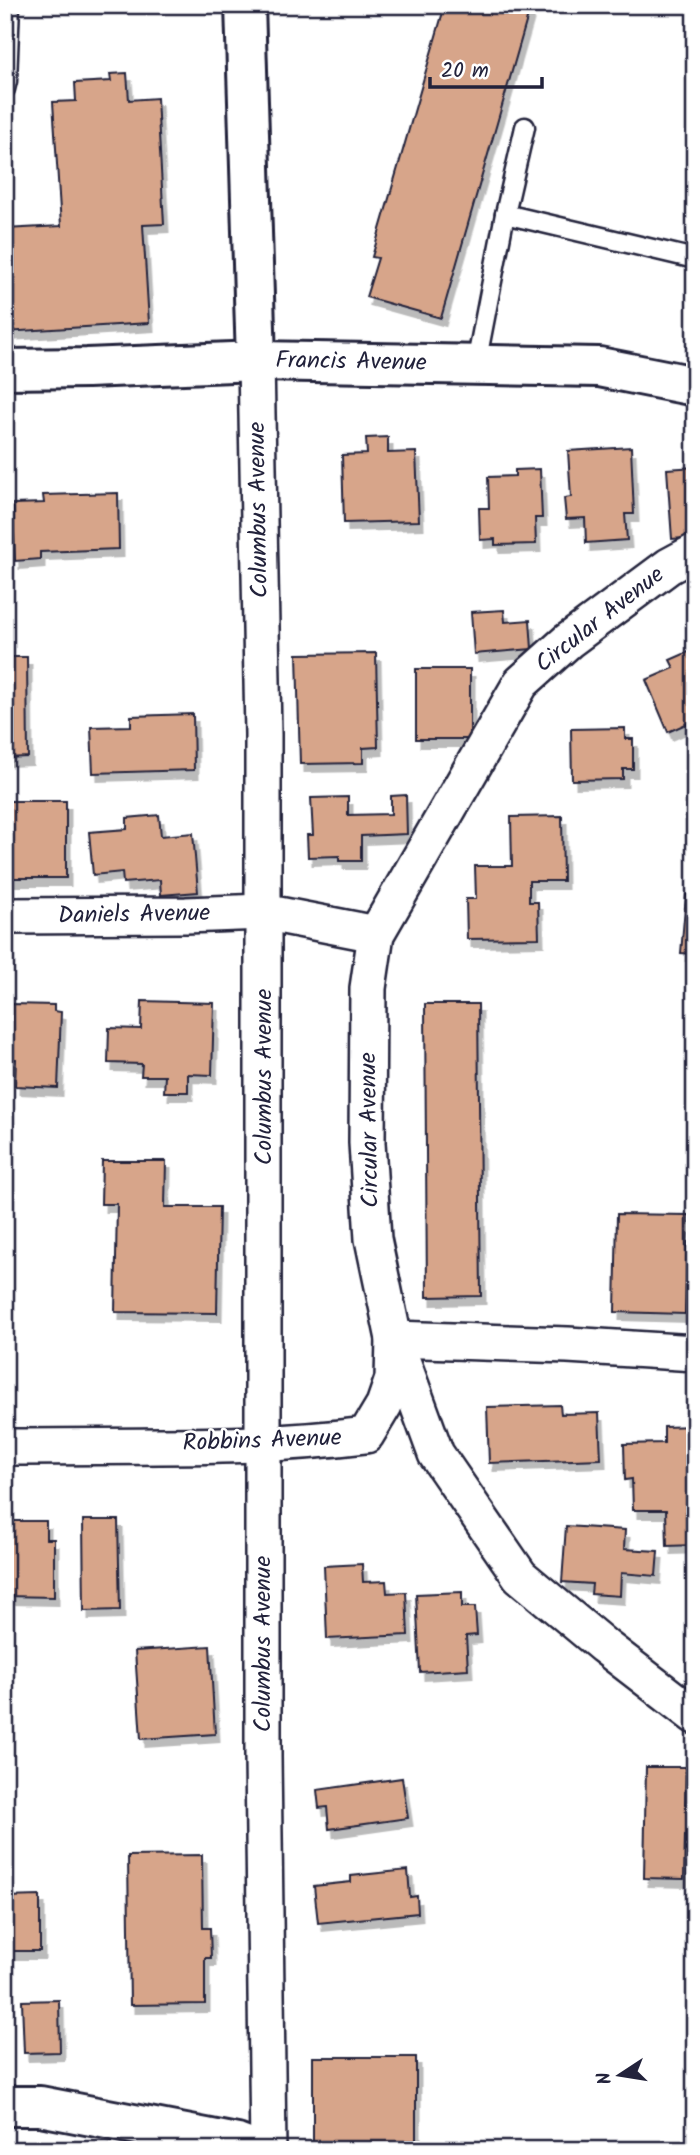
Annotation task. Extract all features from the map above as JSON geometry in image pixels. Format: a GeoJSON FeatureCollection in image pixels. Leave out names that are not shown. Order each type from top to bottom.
{"type":"FeatureCollection","features":[{"type":"Feature","properties":{"kind":"street","name":"Columbus Avenue"},"geometry":{"type":"LineString","coordinates":[[245,5],[256,361],[263,734],[262,1757],[268,2150]]}},
{"type":"Feature","properties":{"kind":"street","name":"Francis Avenue"},"geometry":{"type":"LineString","coordinates":[[5,369],[256,361],[599,367],[695,386]]}},
{"type":"Feature","properties":{"kind":"street","name":"Circular Avenue"},"geometry":{"type":"LineString","coordinates":[[695,552],[669,566],[568,641],[521,683],[376,934],[368,988],[367,1143],[373,1238],[394,1339],[436,1454],[520,1576],[604,1646],[695,1716]]}},
{"type":"Feature","properties":{"kind":"street","name":"Daniels Avenue"},"geometry":{"type":"LineString","coordinates":[[5,916],[263,912],[376,934]]}},
{"type":"Feature","properties":{"kind":"street","name":"Robbins Avenue"},"geometry":{"type":"LineString","coordinates":[[5,1447],[263,1444],[366,1435],[384,1405],[393,1380],[394,1339]]}},
{"type":"Feature","properties":{"kind":"street"},"geometry":{"type":"LineString","coordinates":[[394,1339],[695,1353]]}},
{"type":"Feature","properties":{"kind":"street"},"geometry":{"type":"LineString","coordinates":[[5,2106],[40,2106],[237,2144],[253,2150]]}},
{"type":"Feature","properties":{"kind":"lane"},"geometry":{"type":"LineString","coordinates":[[5,89],[10,5]]}},
{"type":"Feature","properties":{"kind":"lane"},"geometry":{"type":"LineString","coordinates":[[476,364],[525,127]]}},
{"type":"Feature","properties":{"kind":"lane"},"geometry":{"type":"LineString","coordinates":[[505,214],[695,259]]}},
{"type":"Feature","properties":{"kind":"building"},"geometry":{"type":"Polygon","coordinates":[[[445,5],[531,5],[441,318],[366,297],[378,258],[372,257],[445,5]]]}},
{"type":"Feature","properties":{"kind":"building"},"geometry":{"type":"Polygon","coordinates":[[[127,73],[129,100],[157,98],[164,224],[143,225],[149,323],[5,332],[5,229],[61,226],[53,102],[76,101],[75,83],[111,81],[110,74],[127,73]]]}},
{"type":"Feature","properties":{"kind":"building"},"geometry":{"type":"Polygon","coordinates":[[[388,437],[388,453],[416,452],[419,521],[344,523],[342,455],[367,454],[366,438],[388,437]]]}},
{"type":"Feature","properties":{"kind":"building"},"geometry":{"type":"Polygon","coordinates":[[[631,447],[634,514],[625,514],[627,540],[586,543],[585,518],[566,519],[564,498],[571,497],[568,451],[631,447]]]}},
{"type":"Feature","properties":{"kind":"building"},"geometry":{"type":"Polygon","coordinates":[[[695,467],[695,537],[672,539],[667,469],[695,467]]]}},
{"type":"Feature","properties":{"kind":"building"},"geometry":{"type":"Polygon","coordinates":[[[540,469],[542,518],[535,518],[536,544],[495,545],[495,539],[480,540],[479,508],[489,508],[488,477],[515,476],[515,470],[540,469]]]}},
{"type":"Feature","properties":{"kind":"building"},"geometry":{"type":"Polygon","coordinates":[[[118,493],[119,549],[40,552],[40,559],[15,561],[13,504],[44,503],[43,495],[118,493]]]}},
{"type":"Feature","properties":{"kind":"building"},"geometry":{"type":"Polygon","coordinates":[[[504,610],[505,622],[530,620],[532,649],[474,654],[471,612],[504,610]]]}},
{"type":"Feature","properties":{"kind":"building"},"geometry":{"type":"Polygon","coordinates":[[[695,649],[695,720],[668,732],[646,680],[674,668],[670,660],[695,649]]]}},
{"type":"Feature","properties":{"kind":"building"},"geometry":{"type":"Polygon","coordinates":[[[376,653],[378,747],[363,748],[363,763],[300,764],[297,654],[376,653]]]}},
{"type":"Feature","properties":{"kind":"building"},"geometry":{"type":"Polygon","coordinates":[[[5,657],[27,657],[28,757],[5,758],[5,657]]]}},
{"type":"Feature","properties":{"kind":"building"},"geometry":{"type":"Polygon","coordinates":[[[416,669],[470,669],[470,739],[416,739],[416,669]]]}},
{"type":"Feature","properties":{"kind":"building"},"geometry":{"type":"Polygon","coordinates":[[[193,714],[194,770],[93,773],[91,727],[131,726],[131,716],[193,714]]]}},
{"type":"Feature","properties":{"kind":"building"},"geometry":{"type":"Polygon","coordinates":[[[625,728],[625,739],[633,739],[633,769],[623,769],[623,779],[572,780],[571,729],[625,728]]]}},
{"type":"Feature","properties":{"kind":"building"},"geometry":{"type":"Polygon","coordinates":[[[406,795],[407,834],[361,836],[361,861],[339,861],[339,856],[308,857],[307,835],[313,835],[311,798],[348,797],[348,815],[391,814],[391,796],[406,795]]]}},
{"type":"Feature","properties":{"kind":"building"},"geometry":{"type":"Polygon","coordinates":[[[5,801],[66,801],[66,878],[5,878],[5,801]]]}},
{"type":"Feature","properties":{"kind":"building"},"geometry":{"type":"Polygon","coordinates":[[[159,815],[161,836],[193,833],[198,892],[161,895],[160,880],[123,883],[122,872],[93,875],[89,832],[127,829],[127,818],[159,815]]]}},
{"type":"Feature","properties":{"kind":"building"},"geometry":{"type":"Polygon","coordinates":[[[562,816],[563,881],[529,881],[529,902],[538,902],[539,938],[467,939],[466,899],[476,899],[475,866],[512,866],[511,817],[562,816]]]}},
{"type":"Feature","properties":{"kind":"building"},"geometry":{"type":"Polygon","coordinates":[[[686,895],[695,896],[695,954],[681,953],[686,895]]]}},
{"type":"Feature","properties":{"kind":"building"},"geometry":{"type":"Polygon","coordinates":[[[142,1001],[214,1003],[212,1075],[188,1074],[188,1092],[164,1092],[165,1076],[141,1076],[142,1064],[108,1063],[109,1028],[141,1029],[142,1001]]]}},
{"type":"Feature","properties":{"kind":"building"},"geometry":{"type":"Polygon","coordinates":[[[12,1004],[54,1005],[54,1011],[61,1012],[58,1088],[15,1086],[16,1059],[10,1059],[12,1004]]]}},
{"type":"Feature","properties":{"kind":"building"},"geometry":{"type":"Polygon","coordinates":[[[425,1004],[478,1004],[481,1296],[427,1297],[425,1004]]]}},
{"type":"Feature","properties":{"kind":"building"},"geometry":{"type":"Polygon","coordinates":[[[695,1076],[695,1126],[688,1125],[695,1076]]]}},
{"type":"Feature","properties":{"kind":"building"},"geometry":{"type":"Polygon","coordinates":[[[102,1161],[166,1161],[165,1207],[219,1207],[217,1313],[115,1312],[117,1204],[101,1204],[102,1161]]]}},
{"type":"Feature","properties":{"kind":"building"},"geometry":{"type":"Polygon","coordinates":[[[617,1214],[688,1215],[685,1314],[615,1312],[617,1214]]]}},
{"type":"Feature","properties":{"kind":"building"},"geometry":{"type":"Polygon","coordinates":[[[560,1405],[561,1414],[599,1413],[601,1459],[489,1463],[487,1407],[560,1405]]]}},
{"type":"Feature","properties":{"kind":"building"},"geometry":{"type":"Polygon","coordinates":[[[695,1426],[695,1545],[667,1546],[666,1510],[633,1510],[632,1479],[625,1480],[624,1444],[664,1443],[664,1427],[695,1426]]]}},
{"type":"Feature","properties":{"kind":"building"},"geometry":{"type":"Polygon","coordinates":[[[83,1520],[118,1520],[120,1610],[84,1611],[83,1520]]]}},
{"type":"Feature","properties":{"kind":"building"},"geometry":{"type":"Polygon","coordinates":[[[11,1521],[46,1521],[46,1539],[54,1539],[54,1597],[5,1596],[5,1533],[11,1533],[11,1521]]]}},
{"type":"Feature","properties":{"kind":"building"},"geometry":{"type":"Polygon","coordinates":[[[566,1526],[625,1530],[624,1549],[658,1551],[656,1576],[621,1573],[620,1596],[591,1594],[592,1584],[562,1582],[566,1526]]]}},
{"type":"Feature","properties":{"kind":"building"},"geometry":{"type":"Polygon","coordinates":[[[362,1564],[363,1582],[386,1581],[387,1593],[406,1592],[408,1635],[327,1639],[324,1566],[362,1564]]]}},
{"type":"Feature","properties":{"kind":"building"},"geometry":{"type":"Polygon","coordinates":[[[462,1592],[462,1607],[475,1607],[477,1635],[466,1636],[468,1669],[420,1672],[416,1594],[462,1592]]]}},
{"type":"Feature","properties":{"kind":"building"},"geometry":{"type":"Polygon","coordinates":[[[210,1646],[215,1734],[141,1739],[135,1651],[210,1646]]]}},
{"type":"Feature","properties":{"kind":"building"},"geometry":{"type":"Polygon","coordinates":[[[646,1767],[686,1767],[685,1804],[693,1804],[692,1835],[685,1835],[684,1879],[644,1878],[646,1767]]]}},
{"type":"Feature","properties":{"kind":"building"},"geometry":{"type":"Polygon","coordinates":[[[402,1778],[408,1818],[329,1829],[327,1807],[319,1808],[317,1790],[402,1778]]]}},
{"type":"Feature","properties":{"kind":"building"},"geometry":{"type":"Polygon","coordinates":[[[202,1855],[203,1928],[210,1928],[211,1958],[205,1958],[205,2004],[130,2005],[128,1856],[202,1855]]]}},
{"type":"Feature","properties":{"kind":"building"},"geometry":{"type":"Polygon","coordinates":[[[408,1870],[410,1897],[417,1896],[418,1913],[318,1923],[314,1886],[351,1882],[351,1876],[408,1870]]]}},
{"type":"Feature","properties":{"kind":"building"},"geometry":{"type":"Polygon","coordinates":[[[40,1896],[40,1951],[5,1951],[5,1897],[40,1896]]]}},
{"type":"Feature","properties":{"kind":"building"},"geometry":{"type":"Polygon","coordinates":[[[59,2000],[60,2052],[24,2053],[22,2001],[59,2000]]]}},
{"type":"Feature","properties":{"kind":"building"},"geometry":{"type":"Polygon","coordinates":[[[313,2057],[416,2057],[416,2150],[313,2150],[313,2057]]]}}]}
